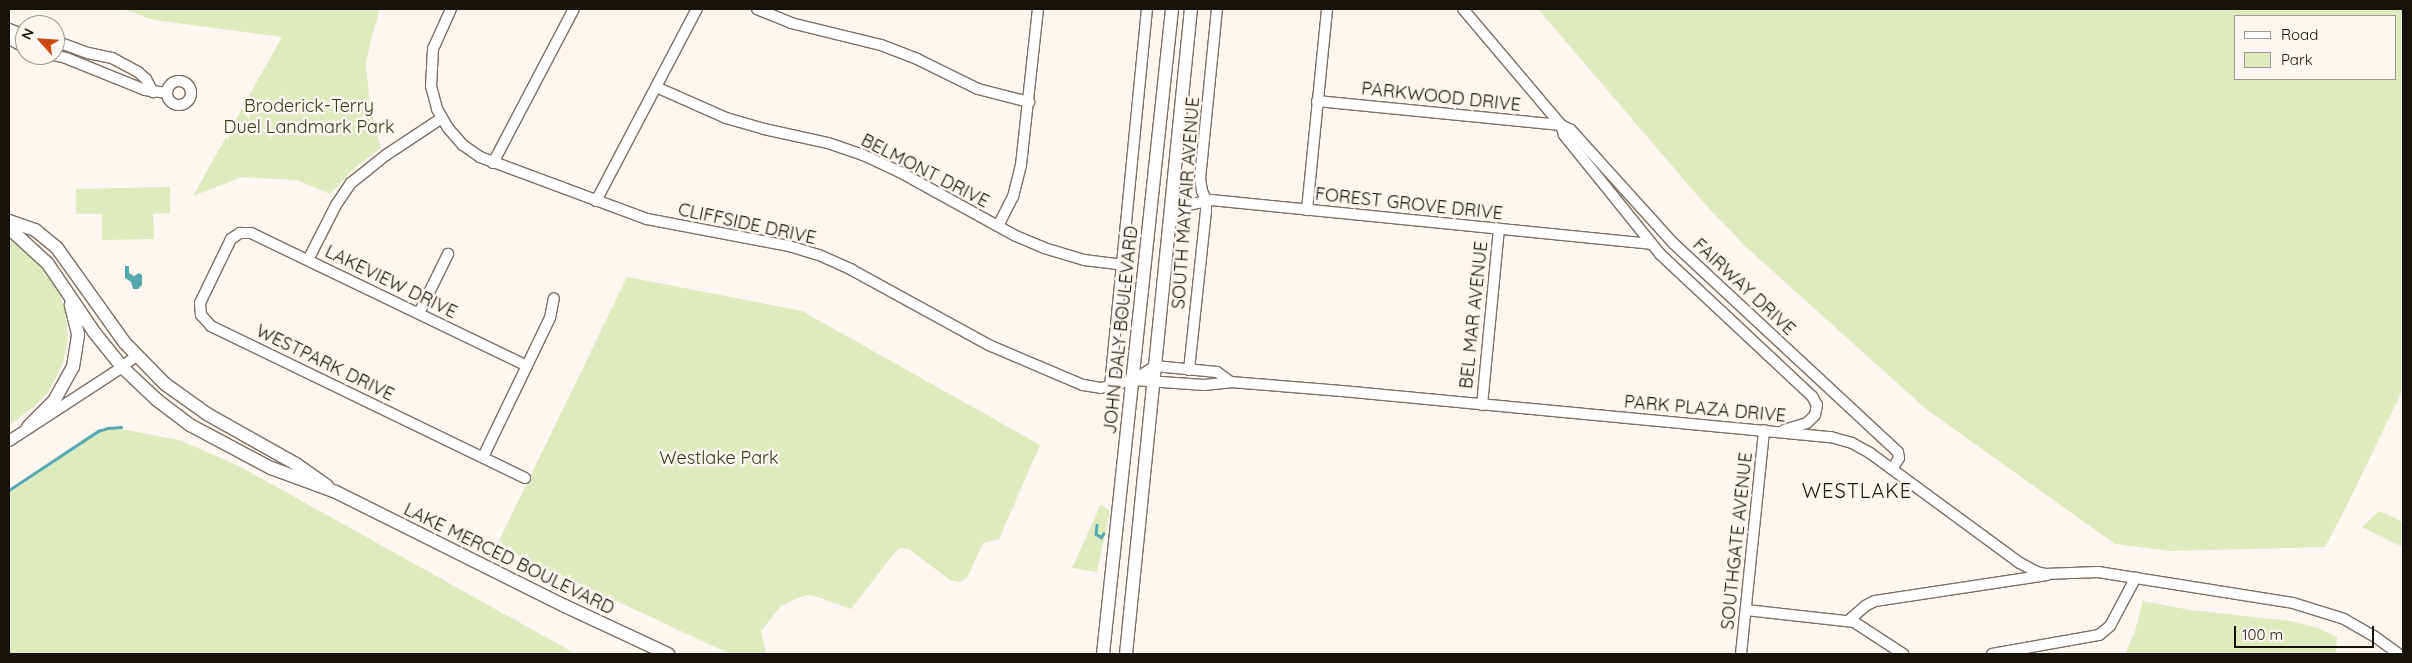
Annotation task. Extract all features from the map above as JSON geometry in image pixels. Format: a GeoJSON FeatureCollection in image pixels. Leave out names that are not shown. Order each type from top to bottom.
{"type":"FeatureCollection","features":[{"type":"Feature","properties":{"kind":"main road","name":"JOHN DALY BOULEVARD"},"geometry":{"type":"LineString","coordinates":[[1103,654],[1172,9]]}},
{"type":"Feature","properties":{"kind":"main road"},"geometry":{"type":"LineString","coordinates":[[1126,654],[1191,9]]}},
{"type":"Feature","properties":{"kind":"main road","name":"LAKE MERCED BOULEVARD"},"geometry":{"type":"LineString","coordinates":[[9,221],[35,230],[57,248],[108,321],[136,356],[165,384],[198,409],[296,464],[336,492]]}},
{"type":"Feature","properties":{"kind":"main road","name":"LAKE MERCED BOULEVARD"},"geometry":{"type":"LineString","coordinates":[[9,228],[42,257],[94,332],[122,367],[165,407],[207,436],[280,473],[336,492],[533,591],[668,654]]}},
{"type":"Feature","properties":{"kind":"main road"},"geometry":{"type":"LineString","coordinates":[[28,427],[58,395],[68,379],[74,361],[77,330],[66,289]]}},
{"type":"Feature","properties":{"kind":"main road"},"geometry":{"type":"LineString","coordinates":[[1096,654],[1102,600],[1111,581]]}},
{"type":"Feature","properties":{"kind":"street","name":"CLIFFSIDE DRIVE"},"geometry":{"type":"LineString","coordinates":[[451,9],[437,37],[431,62],[431,86],[442,118],[463,145],[493,163],[647,219],[789,246],[819,255],[852,270],[1011,355],[1083,385],[1102,388],[1133,380]]}},
{"type":"Feature","properties":{"kind":"street"},"geometry":{"type":"LineString","coordinates":[[493,163],[574,9]]}},
{"type":"Feature","properties":{"kind":"street"},"geometry":{"type":"LineString","coordinates":[[596,201],[697,9]]}},
{"type":"Feature","properties":{"kind":"street"},"geometry":{"type":"LineString","coordinates":[[757,9],[791,23],[881,45],[917,59],[978,89],[1029,102]]}},
{"type":"Feature","properties":{"kind":"street"},"geometry":{"type":"LineString","coordinates":[[998,226],[1013,197],[1022,165],[1038,9]]}},
{"type":"Feature","properties":{"kind":"street"},"geometry":{"type":"LineString","coordinates":[[1110,386],[1147,9]]}},
{"type":"Feature","properties":{"kind":"street","name":"SOUTH MAYFAIR AVENUE"},"geometry":{"type":"LineString","coordinates":[[1189,370],[1206,200],[1202,192],[1200,179],[1218,9]]}},
{"type":"Feature","properties":{"kind":"street"},"geometry":{"type":"LineString","coordinates":[[1307,210],[1326,9]]}},
{"type":"Feature","properties":{"kind":"street","name":"FAIRWAY DRIVE"},"geometry":{"type":"LineString","coordinates":[[1464,9],[1561,125],[1564,135],[1651,244],[1815,400],[1816,410],[1811,420],[1780,432]]}},
{"type":"Feature","properties":{"kind":"street"},"geometry":{"type":"LineString","coordinates":[[65,45],[88,54],[112,58],[138,72],[146,79],[153,92]]}},
{"type":"Feature","properties":{"kind":"street"},"geometry":{"type":"LineString","coordinates":[[65,59],[153,92],[168,93]]}},
{"type":"Feature","properties":{"kind":"street","name":"BELMONT DRIVE"},"geometry":{"type":"LineString","coordinates":[[656,87],[726,118],[764,129],[828,143],[863,155],[900,172],[1030,243],[1084,260],[1122,266]]}},
{"type":"Feature","properties":{"kind":"street","name":"PARKWOOD DRIVE"},"geometry":{"type":"LineString","coordinates":[[1318,101],[1561,125]]}},
{"type":"Feature","properties":{"kind":"street"},"geometry":{"type":"LineString","coordinates":[[308,260],[336,205],[351,183],[386,155],[442,118]]}},
{"type":"Feature","properties":{"kind":"street","name":"FAIRWAY DRIVE"},"geometry":{"type":"LineString","coordinates":[[1561,125],[1571,130],[1682,252],[1898,452],[1899,458],[1892,469]]}},
{"type":"Feature","properties":{"kind":"street","name":"FOREST GROVE DRIVE"},"geometry":{"type":"LineString","coordinates":[[1170,222],[1188,205],[1206,200],[1651,244]]}},
{"type":"Feature","properties":{"kind":"street","name":"BEL MAR AVENUE"},"geometry":{"type":"LineString","coordinates":[[1482,405],[1499,229]]}},
{"type":"Feature","properties":{"kind":"street","name":"LAKEVIEW DRIVE"},"geometry":{"type":"LineString","coordinates":[[240,233],[256,234],[527,366]]}},
{"type":"Feature","properties":{"kind":"street","name":"WESTPARK DRIVE"},"geometry":{"type":"LineString","coordinates":[[240,233],[228,244],[201,297],[201,315],[206,323],[524,478]]}},
{"type":"Feature","properties":{"kind":"street"},"geometry":{"type":"LineString","coordinates":[[419,313],[448,254]]}},
{"type":"Feature","properties":{"kind":"street"},"geometry":{"type":"LineString","coordinates":[[483,458],[550,318],[554,298]]}},
{"type":"Feature","properties":{"kind":"street"},"geometry":{"type":"LineString","coordinates":[[9,441],[136,356]]}},
{"type":"Feature","properties":{"kind":"street"},"geometry":{"type":"LineString","coordinates":[[1133,380],[1155,366]]}},
{"type":"Feature","properties":{"kind":"street","name":"PARK PLAZA DRIVE"},"geometry":{"type":"LineString","coordinates":[[1155,366],[1217,372],[1231,382]]}},
{"type":"Feature","properties":{"kind":"street","name":"PARK PLAZA DRIVE"},"geometry":{"type":"LineString","coordinates":[[1133,380],[1204,385],[1231,382],[1831,437],[1852,443],[1892,469],[2020,563],[2037,572],[2053,574],[2086,572],[2136,578],[2311,607],[2359,627],[2399,654]]}},
{"type":"Feature","properties":{"kind":"street","name":"SOUTHGATE AVENUE"},"geometry":{"type":"LineString","coordinates":[[1741,654],[1764,430]]}},
{"type":"Feature","properties":{"kind":"street"},"geometry":{"type":"LineString","coordinates":[[1848,621],[1870,603],[2029,580],[2053,574]]}},
{"type":"Feature","properties":{"kind":"street"},"geometry":{"type":"LineString","coordinates":[[1992,654],[2093,638],[2105,632],[2136,578]]}},
{"type":"Feature","properties":{"kind":"street"},"geometry":{"type":"LineString","coordinates":[[1746,610],[1848,621],[1861,625],[1904,654]]}},
{"type":"Feature","properties":{"kind":"green space","name":"Broderick-Terry Duel Landmark Park"},"geometry":{"type":"Polygon","coordinates":[[[122,9],[380,9],[366,64],[370,107],[381,148],[358,165],[330,194],[297,180],[242,177],[193,196],[282,37],[154,20],[122,9]]]}},
{"type":"Feature","properties":{"kind":"green space"},"geometry":{"type":"Polygon","coordinates":[[[1538,9],[2403,9],[2403,389],[2325,547],[2170,551],[2115,544],[1926,409],[1744,245],[1703,202],[1538,9]]]}},
{"type":"Feature","properties":{"kind":"green space"},"geometry":{"type":"Polygon","coordinates":[[[170,187],[170,213],[153,214],[154,239],[102,240],[102,214],[76,214],[76,189],[170,187]]]}},
{"type":"Feature","properties":{"kind":"green space"},"geometry":{"type":"Polygon","coordinates":[[[9,237],[37,258],[59,291],[65,310],[68,338],[63,363],[49,391],[34,407],[9,425],[9,237]]]}},
{"type":"Feature","properties":{"kind":"green space","name":"Westlake Park"},"geometry":{"type":"Polygon","coordinates":[[[627,277],[802,311],[1040,445],[999,539],[983,543],[967,578],[959,582],[950,580],[909,549],[900,548],[851,609],[815,596],[807,595],[795,599],[780,607],[761,631],[766,654],[730,654],[497,545],[627,277]]]}},
{"type":"Feature","properties":{"kind":"green space"},"geometry":{"type":"Polygon","coordinates":[[[108,429],[121,429],[179,440],[239,466],[576,654],[9,654],[9,493],[99,433],[108,429]]]}},
{"type":"Feature","properties":{"kind":"green space"},"geometry":{"type":"Polygon","coordinates":[[[1101,504],[1110,511],[1097,572],[1072,568],[1101,504]]]}},
{"type":"Feature","properties":{"kind":"green space"},"geometry":{"type":"Polygon","coordinates":[[[2379,511],[2403,522],[2403,547],[2362,527],[2379,511]]]}},
{"type":"Feature","properties":{"kind":"green space"},"geometry":{"type":"Polygon","coordinates":[[[2143,601],[2190,610],[2291,621],[2318,628],[2337,637],[2336,654],[2125,654],[2135,631],[2143,601]]]}},
{"type":"Feature","properties":{"kind":"water"},"geometry":{"type":"Polygon","coordinates":[[[125,266],[129,266],[129,273],[134,276],[139,273],[142,275],[142,285],[138,289],[133,289],[131,282],[125,278],[125,266]]]}},
{"type":"Feature","properties":{"kind":"waterway"},"geometry":{"type":"LineString","coordinates":[[9,490],[98,431],[121,427]]}},
{"type":"Feature","properties":{"kind":"waterway"},"geometry":{"type":"LineString","coordinates":[[1097,525],[1096,534],[1101,537],[1103,534]]}},
{"type":"Feature","properties":{"kind":"district","name":"WESTLAKE"},"geometry":{"type":"Point","coordinates":[1857,490]}}]}
